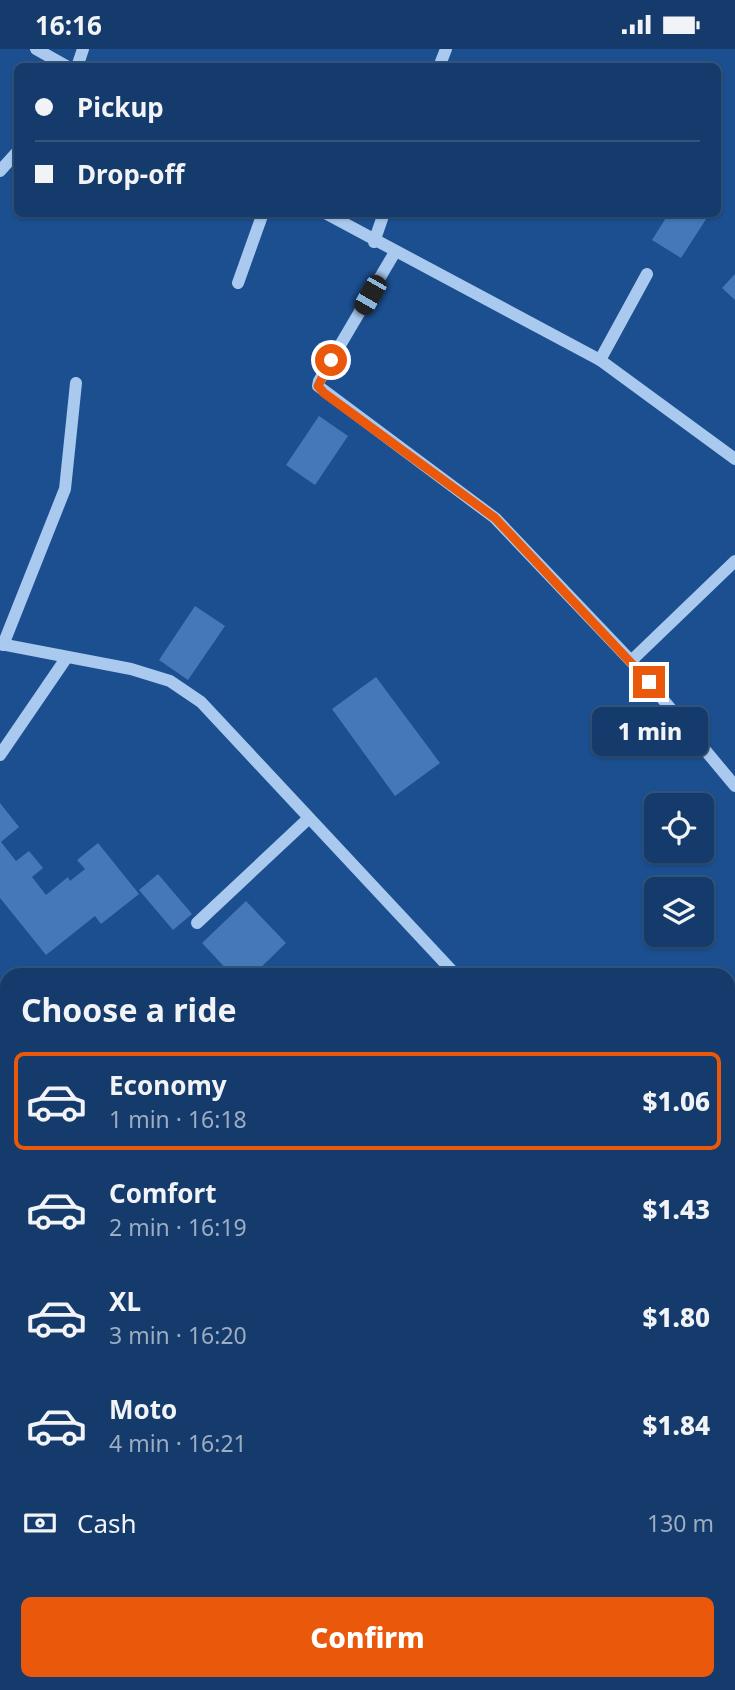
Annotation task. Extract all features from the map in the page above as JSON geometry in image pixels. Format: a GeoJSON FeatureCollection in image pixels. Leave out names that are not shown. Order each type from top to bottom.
{"type":"FeatureCollection","features":[{"type":"Feature","properties":{"kind":"street"},"geometry":{"type":"LineString","coordinates":[[36,49],[61,63]]}},
{"type":"Feature","properties":{"kind":"street"},"geometry":{"type":"LineString","coordinates":[[0,170],[14,155]]}},
{"type":"Feature","properties":{"kind":"street"},"geometry":{"type":"LineString","coordinates":[[238,283],[261,217]]}},
{"type":"Feature","properties":{"kind":"street"},"geometry":{"type":"LineString","coordinates":[[332,217],[374,242],[600,360],[735,459]]}},
{"type":"Feature","properties":{"kind":"street"},"geometry":{"type":"LineString","coordinates":[[374,242],[383,217]]}},
{"type":"Feature","properties":{"kind":"street"},"geometry":{"type":"LineString","coordinates":[[395,253],[318,386],[495,518],[631,661],[735,786]]}},
{"type":"Feature","properties":{"kind":"street"},"geometry":{"type":"LineString","coordinates":[[600,360],[647,274]]}},
{"type":"Feature","properties":{"kind":"street"},"geometry":{"type":"LineString","coordinates":[[76,383],[65,489],[1,645],[131,669],[170,681],[201,702],[449,968]]}},
{"type":"Feature","properties":{"kind":"street"},"geometry":{"type":"LineString","coordinates":[[631,661],[735,561]]}},
{"type":"Feature","properties":{"kind":"street"},"geometry":{"type":"LineString","coordinates":[[0,755],[67,657]]}},
{"type":"Feature","properties":{"kind":"street"},"geometry":{"type":"LineString","coordinates":[[197,923],[309,818]]}},
{"type":"Feature","properties":{"kind":"building"},"geometry":{"type":"Polygon","coordinates":[[[666,217],[707,217],[681,258],[652,240],[666,217]]]}},
{"type":"Feature","properties":{"kind":"building"},"geometry":{"type":"Polygon","coordinates":[[[735,274],[735,300],[722,288],[735,274]]]}},
{"type":"Feature","properties":{"kind":"building"},"geometry":{"type":"Polygon","coordinates":[[[319,416],[348,436],[315,485],[286,465],[319,416]]]}},
{"type":"Feature","properties":{"kind":"building"},"geometry":{"type":"Polygon","coordinates":[[[195,606],[225,626],[188,680],[159,660],[195,606]]]}},
{"type":"Feature","properties":{"kind":"building"},"geometry":{"type":"Polygon","coordinates":[[[376,677],[440,763],[395,796],[332,709],[376,677]]]}},
{"type":"Feature","properties":{"kind":"building"},"geometry":{"type":"Polygon","coordinates":[[[0,803],[19,827],[1,842],[16,861],[29,851],[43,868],[32,877],[46,895],[68,877],[70,881],[85,869],[77,860],[98,843],[139,894],[101,924],[95,916],[46,955],[0,898],[0,803]]]}},
{"type":"Feature","properties":{"kind":"building"},"geometry":{"type":"Polygon","coordinates":[[[158,874],[192,914],[173,930],[139,890],[158,874]]]}},
{"type":"Feature","properties":{"kind":"building"},"geometry":{"type":"Polygon","coordinates":[[[246,901],[286,943],[260,968],[225,968],[202,943],[246,901]]]}},
{"type":"Feature","properties":{"kind":"route"},"geometry":{"type":"LineString","coordinates":[[331,360],[319,381],[318,386],[324,393],[495,518],[649,682]]}}]}
